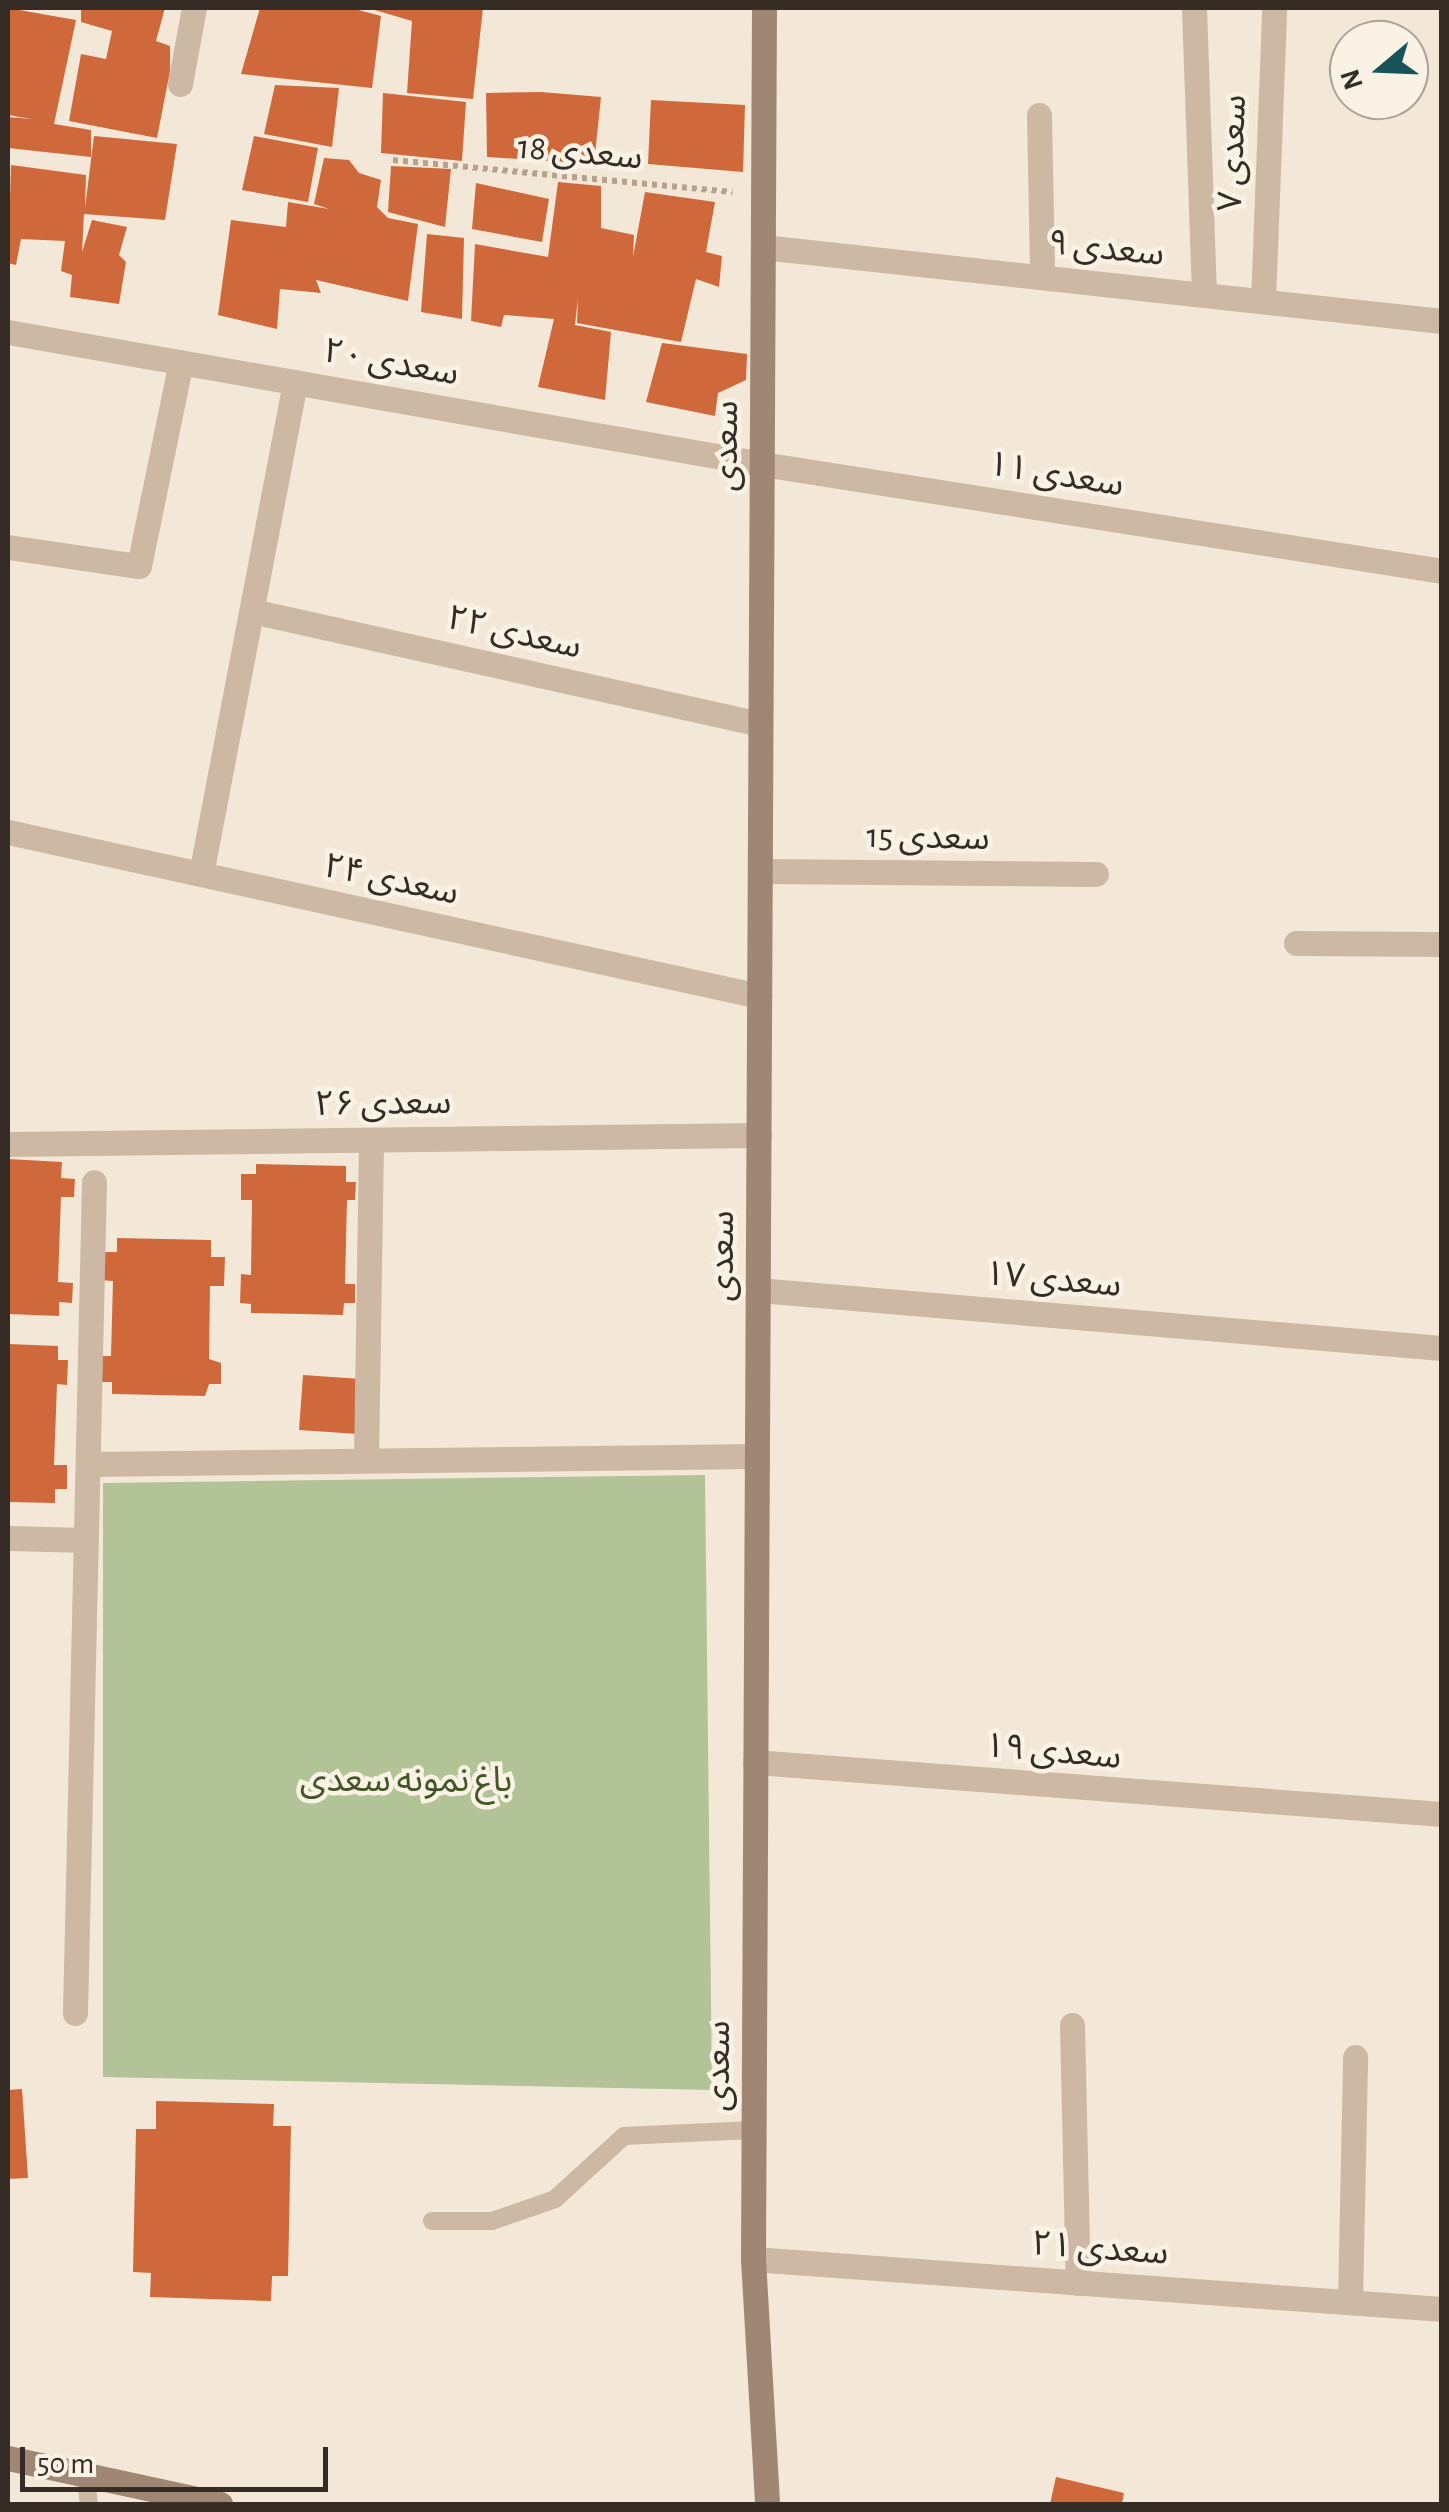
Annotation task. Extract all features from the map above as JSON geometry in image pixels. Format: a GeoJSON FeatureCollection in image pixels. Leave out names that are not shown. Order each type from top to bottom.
{"type":"FeatureCollection","features":[{"type":"Feature","properties":{"kind":"main road","name":"سعدی"},"geometry":{"type":"LineString","coordinates":[[764,8],[753,2259],[767,2504]]}},
{"type":"Feature","properties":{"kind":"main road"},"geometry":{"type":"LineString","coordinates":[[8,2458],[220,2504]]}},
{"type":"Feature","properties":{"kind":"street"},"geometry":{"type":"LineString","coordinates":[[180,84],[194,8]]}},
{"type":"Feature","properties":{"kind":"street"},"geometry":{"type":"LineString","coordinates":[[1194,8],[1204,294]]}},
{"type":"Feature","properties":{"kind":"street","name":"سعدی ۷"},"geometry":{"type":"LineString","coordinates":[[1263,301],[1274,8]]}},
{"type":"Feature","properties":{"kind":"street"},"geometry":{"type":"LineString","coordinates":[[1039,116],[1042,277]]}},
{"type":"Feature","properties":{"kind":"street","name":"سعدی ۹"},"geometry":{"type":"LineString","coordinates":[[763,247],[1442,321]]}},
{"type":"Feature","properties":{"kind":"street","name":"سعدی ۲۰"},"geometry":{"type":"LineString","coordinates":[[8,332],[762,464]]}},
{"type":"Feature","properties":{"kind":"street"},"geometry":{"type":"LineString","coordinates":[[8,547],[139,566],[180,362]]}},
{"type":"Feature","properties":{"kind":"street"},"geometry":{"type":"LineString","coordinates":[[202,874],[295,382]]}},
{"type":"Feature","properties":{"kind":"street","name":"سعدی ۱۱"},"geometry":{"type":"LineString","coordinates":[[762,464],[1442,572]]}},
{"type":"Feature","properties":{"kind":"street","name":"سعدی ۲۲"},"geometry":{"type":"LineString","coordinates":[[252,610],[760,724]]}},
{"type":"Feature","properties":{"kind":"street","name":"سعدی ۲۴"},"geometry":{"type":"LineString","coordinates":[[8,832],[759,996]]}},
{"type":"Feature","properties":{"kind":"street","name":"سعدی 15"},"geometry":{"type":"LineString","coordinates":[[760,871],[1096,874]]}},
{"type":"Feature","properties":{"kind":"street"},"geometry":{"type":"LineString","coordinates":[[1296,942],[1442,944]]}},
{"type":"Feature","properties":{"kind":"street","name":"سعدی ۲۶"},"geometry":{"type":"LineString","coordinates":[[8,1144],[759,1135]]}},
{"type":"Feature","properties":{"kind":"street"},"geometry":{"type":"LineString","coordinates":[[366,1460],[371,1140]]}},
{"type":"Feature","properties":{"kind":"street"},"geometry":{"type":"LineString","coordinates":[[75,2013],[94,1182]]}},
{"type":"Feature","properties":{"kind":"street","name":"سعدی ۱۷"},"geometry":{"type":"LineString","coordinates":[[758,1290],[1442,1348]]}},
{"type":"Feature","properties":{"kind":"street"},"geometry":{"type":"LineString","coordinates":[[88,1464],[757,1456]]}},
{"type":"Feature","properties":{"kind":"street"},"geometry":{"type":"LineString","coordinates":[[8,1538],[86,1540]]}},
{"type":"Feature","properties":{"kind":"street","name":"سعدی ۱۹"},"geometry":{"type":"LineString","coordinates":[[756,1762],[1345,1810],[1442,1814]]}},
{"type":"Feature","properties":{"kind":"street"},"geometry":{"type":"LineString","coordinates":[[1072,2026],[1078,2282]]}},
{"type":"Feature","properties":{"kind":"street"},"geometry":{"type":"LineString","coordinates":[[1350,2302],[1355,2057]]}},
{"type":"Feature","properties":{"kind":"street","name":"سعدی ۲۱"},"geometry":{"type":"LineString","coordinates":[[753,2259],[1442,2309]]}},
{"type":"Feature","properties":{"kind":"lane"},"geometry":{"type":"LineString","coordinates":[[432,2221],[492,2221],[555,2199],[624,2136],[753,2130]]}},
{"type":"Feature","properties":{"kind":"lane"},"geometry":{"type":"LineString","coordinates":[[85,2476],[89,2504]]}},
{"type":"Feature","properties":{"kind":"path","name":"سعدی 18"},"geometry":{"type":"LineString","coordinates":[[393,160],[763,195]]}},
{"type":"Feature","properties":{"kind":"green space","name":"باغ نمونه سعدی"},"geometry":{"type":"Polygon","coordinates":[[[705,1475],[712,2090],[103,2077],[103,1483],[705,1475]]]}},
{"type":"Feature","properties":{"kind":"building"},"geometry":{"type":"Polygon","coordinates":[[[8,8],[76,20],[54,124],[91,130],[91,157],[8,148],[8,117],[32,119],[8,115],[8,8]]]}},
{"type":"Feature","properties":{"kind":"building"},"geometry":{"type":"Polygon","coordinates":[[[81,8],[165,8],[156,41],[170,46],[170,71],[157,138],[69,121],[81,54],[106,59],[112,31],[81,22],[81,8]]]}},
{"type":"Feature","properties":{"kind":"building"},"geometry":{"type":"Polygon","coordinates":[[[260,8],[351,8],[381,16],[372,88],[241,74],[260,8]]]}},
{"type":"Feature","properties":{"kind":"building"},"geometry":{"type":"Polygon","coordinates":[[[368,8],[483,8],[473,99],[407,93],[412,21],[368,8]]]}},
{"type":"Feature","properties":{"kind":"building"},"geometry":{"type":"Polygon","coordinates":[[[275,85],[339,88],[332,147],[264,134],[275,85]]]}},
{"type":"Feature","properties":{"kind":"building"},"geometry":{"type":"Polygon","coordinates":[[[383,93],[466,102],[462,161],[381,153],[383,93]]]}},
{"type":"Feature","properties":{"kind":"building"},"geometry":{"type":"Polygon","coordinates":[[[486,93],[601,97],[594,164],[487,157],[486,93]]]}},
{"type":"Feature","properties":{"kind":"building"},"geometry":{"type":"Polygon","coordinates":[[[651,100],[745,105],[743,172],[648,164],[651,100]]]}},
{"type":"Feature","properties":{"kind":"building"},"geometry":{"type":"Polygon","coordinates":[[[94,136],[177,144],[165,220],[84,214],[82,252],[92,220],[127,227],[119,255],[126,262],[119,304],[70,297],[72,275],[61,271],[65,241],[21,239],[16,265],[8,263],[11,165],[86,175],[85,208],[94,136]]]}},
{"type":"Feature","properties":{"kind":"building"},"geometry":{"type":"Polygon","coordinates":[[[254,136],[318,148],[308,202],[242,190],[254,136]]]}},
{"type":"Feature","properties":{"kind":"building"},"geometry":{"type":"Polygon","coordinates":[[[324,158],[349,160],[359,173],[381,180],[377,207],[388,218],[418,224],[408,301],[316,280],[321,293],[280,289],[277,329],[218,315],[231,220],[286,227],[288,202],[329,209],[314,204],[324,158]]]}},
{"type":"Feature","properties":{"kind":"building"},"geometry":{"type":"Polygon","coordinates":[[[391,166],[451,169],[445,227],[388,212],[391,166]]]}},
{"type":"Feature","properties":{"kind":"building"},"geometry":{"type":"Polygon","coordinates":[[[558,182],[601,186],[601,228],[634,235],[633,257],[645,192],[715,202],[706,252],[722,256],[719,287],[696,279],[681,342],[577,323],[578,298],[575,325],[611,332],[605,400],[538,387],[554,319],[504,315],[501,327],[471,321],[475,244],[548,257],[558,182]]]}},
{"type":"Feature","properties":{"kind":"building"},"geometry":{"type":"Polygon","coordinates":[[[476,183],[549,199],[542,242],[472,229],[476,183]]]}},
{"type":"Feature","properties":{"kind":"building"},"geometry":{"type":"Polygon","coordinates":[[[427,234],[464,238],[462,319],[421,312],[427,234]]]}},
{"type":"Feature","properties":{"kind":"building"},"geometry":{"type":"Polygon","coordinates":[[[662,343],[747,354],[746,380],[718,393],[715,416],[646,402],[662,343]]]}},
{"type":"Feature","properties":{"kind":"building"},"geometry":{"type":"Polygon","coordinates":[[[8,1159],[62,1162],[61,1178],[75,1179],[74,1197],[61,1197],[58,1282],[73,1283],[72,1303],[59,1302],[59,1316],[8,1314],[8,1159]]]}},
{"type":"Feature","properties":{"kind":"building"},"geometry":{"type":"Polygon","coordinates":[[[256,1164],[346,1166],[346,1182],[356,1182],[355,1200],[347,1200],[345,1284],[355,1284],[355,1303],[344,1303],[343,1315],[251,1313],[251,1304],[240,1303],[241,1274],[251,1275],[252,1200],[241,1200],[241,1174],[256,1174],[256,1164]]]}},
{"type":"Feature","properties":{"kind":"building"},"geometry":{"type":"Polygon","coordinates":[[[117,1238],[211,1240],[211,1257],[225,1257],[224,1286],[210,1286],[209,1359],[221,1363],[221,1384],[209,1384],[205,1396],[112,1394],[112,1382],[98,1382],[99,1356],[111,1356],[113,1281],[99,1280],[100,1252],[117,1252],[117,1238]]]}},
{"type":"Feature","properties":{"kind":"building"},"geometry":{"type":"Polygon","coordinates":[[[8,1344],[58,1346],[58,1360],[68,1360],[67,1385],[57,1384],[54,1465],[67,1465],[67,1489],[55,1489],[55,1503],[8,1502],[8,1344]]]}},
{"type":"Feature","properties":{"kind":"building"},"geometry":{"type":"Polygon","coordinates":[[[303,1375],[361,1379],[358,1434],[299,1430],[303,1375]]]}},
{"type":"Feature","properties":{"kind":"building"},"geometry":{"type":"Polygon","coordinates":[[[22,2089],[28,2178],[8,2179],[8,2090],[22,2089]]]}},
{"type":"Feature","properties":{"kind":"building"},"geometry":{"type":"Polygon","coordinates":[[[156,2101],[274,2104],[273,2126],[291,2126],[288,2276],[272,2276],[271,2301],[150,2297],[151,2273],[133,2272],[136,2129],[156,2129],[156,2101]]]}},
{"type":"Feature","properties":{"kind":"building"},"geometry":{"type":"Polygon","coordinates":[[[1056,2477],[1124,2493],[1122,2504],[1050,2504],[1056,2477]]]}}]}
